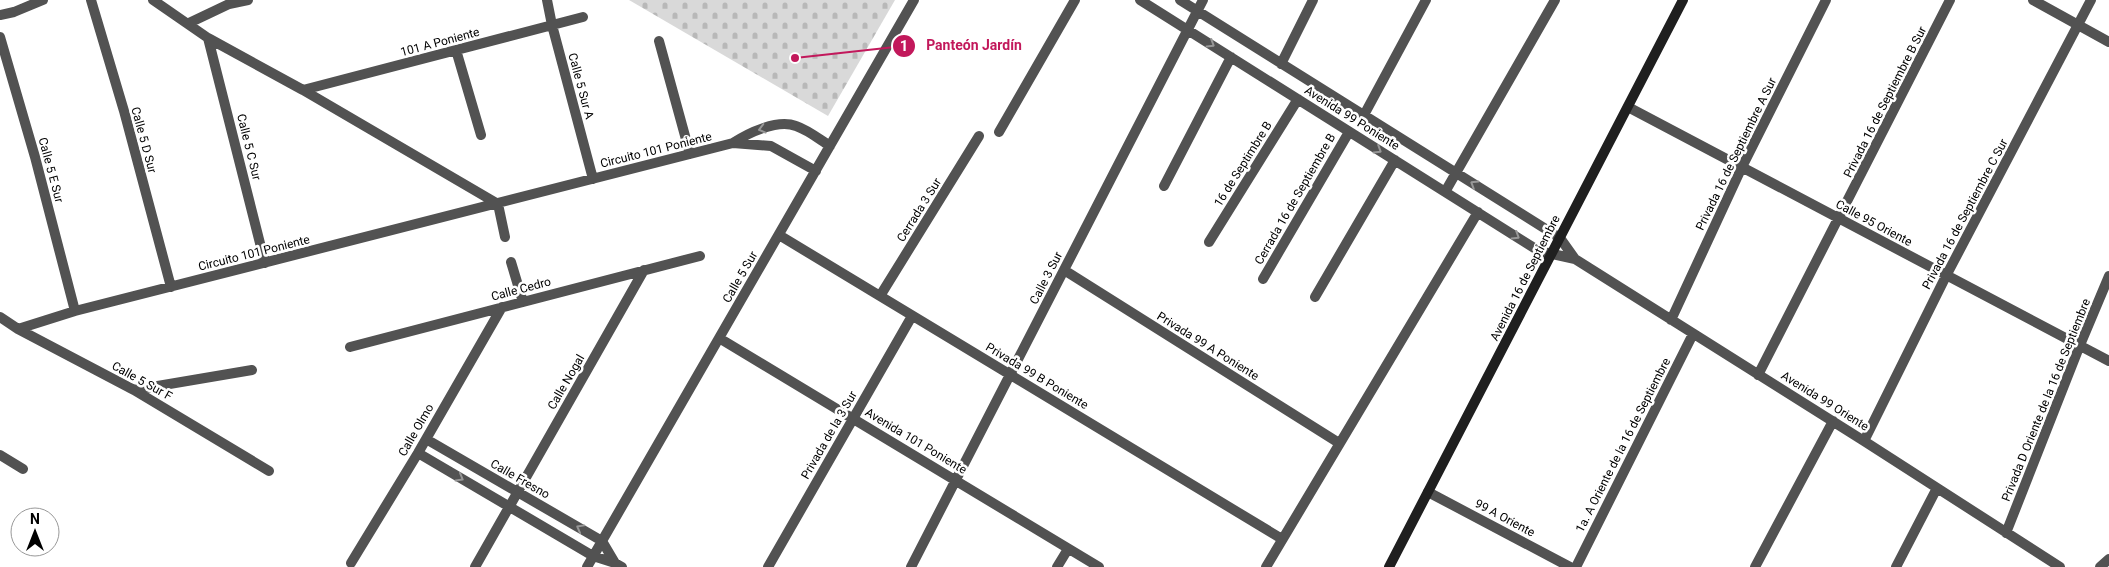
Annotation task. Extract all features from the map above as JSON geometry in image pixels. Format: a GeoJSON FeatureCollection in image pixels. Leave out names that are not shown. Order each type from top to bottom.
{"type":"FeatureCollection","features":[{"type":"Feature","properties":{"kind":"main road","name":"Avenida 16 de Septiembre"},"geometry":{"type":"LineString","coordinates":[[1389,567],[1683,0]]}},
{"type":"Feature","properties":{"kind":"street"},"geometry":{"type":"LineString","coordinates":[[0,15],[14,12],[43,0]]}},
{"type":"Feature","properties":{"kind":"street","name":"Calle 5 D Sur"},"geometry":{"type":"LineString","coordinates":[[91,0],[124,111],[171,287]]}},
{"type":"Feature","properties":{"kind":"street"},"geometry":{"type":"LineString","coordinates":[[153,0],[189,23],[208,38],[304,90],[498,204],[505,237]]}},
{"type":"Feature","properties":{"kind":"street"},"geometry":{"type":"LineString","coordinates":[[189,23],[229,2],[248,0]]}},
{"type":"Feature","properties":{"kind":"street","name":"Calle 5 Sur A"},"geometry":{"type":"LineString","coordinates":[[547,0],[593,179]]}},
{"type":"Feature","properties":{"kind":"street","name":"Calle 5 Sur"},"geometry":{"type":"LineString","coordinates":[[587,567],[914,0]]}},
{"type":"Feature","properties":{"kind":"street"},"geometry":{"type":"LineString","coordinates":[[999,132],[1075,0]]}},
{"type":"Feature","properties":{"kind":"street","name":"Avenida 99 Poniente"},"geometry":{"type":"LineString","coordinates":[[1140,0],[1539,251],[1552,254]]}},
{"type":"Feature","properties":{"kind":"street","name":"Avenida 99 Poniente"},"geometry":{"type":"LineString","coordinates":[[1180,0],[1560,238]]}},
{"type":"Feature","properties":{"kind":"street","name":"Calle 3 Sur"},"geometry":{"type":"LineString","coordinates":[[911,567],[1203,0]]}},
{"type":"Feature","properties":{"kind":"street"},"geometry":{"type":"LineString","coordinates":[[1281,64],[1313,0]]}},
{"type":"Feature","properties":{"kind":"street"},"geometry":{"type":"LineString","coordinates":[[1364,115],[1426,0]]}},
{"type":"Feature","properties":{"kind":"street"},"geometry":{"type":"LineString","coordinates":[[1446,192],[1555,0]]}},
{"type":"Feature","properties":{"kind":"street","name":"Privada 16 de Septiembre A Sur"},"geometry":{"type":"LineString","coordinates":[[1671,320],[1742,167],[1826,0]]}},
{"type":"Feature","properties":{"kind":"street","name":"Privada 16 de Septiembre B Sur"},"geometry":{"type":"LineString","coordinates":[[1758,375],[1950,0]]}},
{"type":"Feature","properties":{"kind":"street"},"geometry":{"type":"LineString","coordinates":[[2033,0],[2109,42]]}},
{"type":"Feature","properties":{"kind":"street","name":"Privada 16 de Septiembre C Sur"},"geometry":{"type":"LineString","coordinates":[[1864,441],[1946,276],[2091,0]]}},
{"type":"Feature","properties":{"kind":"street","name":"101 A Poniente"},"geometry":{"type":"LineString","coordinates":[[304,90],[583,17]]}},
{"type":"Feature","properties":{"kind":"street","name":"Calle 5 E Sur"},"geometry":{"type":"LineString","coordinates":[[0,36],[35,157],[75,311]]}},
{"type":"Feature","properties":{"kind":"street","name":"Calle 5 C Sur"},"geometry":{"type":"LineString","coordinates":[[208,38],[265,263]]}},
{"type":"Feature","properties":{"kind":"street"},"geometry":{"type":"LineString","coordinates":[[659,41],[690,154]]}},
{"type":"Feature","properties":{"kind":"street"},"geometry":{"type":"LineString","coordinates":[[456,50],[481,135]]}},
{"type":"Feature","properties":{"kind":"street"},"geometry":{"type":"LineString","coordinates":[[1164,186],[1231,57]]}},
{"type":"Feature","properties":{"kind":"street","name":"16 de Septimbre B"},"geometry":{"type":"LineString","coordinates":[[1209,242],[1298,100]]}},
{"type":"Feature","properties":{"kind":"street","name":"Calle 95 Oriente"},"geometry":{"type":"LineString","coordinates":[[1628,107],[2109,361]]}},
{"type":"Feature","properties":{"kind":"street","name":"Circuito 101 Poniente"},"geometry":{"type":"LineString","coordinates":[[733,143],[747,133],[782,124],[795,125],[830,146]]}},
{"type":"Feature","properties":{"kind":"street","name":"Cerrada 16 de Septiembre B"},"geometry":{"type":"LineString","coordinates":[[1263,279],[1349,132]]}},
{"type":"Feature","properties":{"kind":"street","name":"Cerrada 3 Sur"},"geometry":{"type":"LineString","coordinates":[[880,296],[979,136]]}},
{"type":"Feature","properties":{"kind":"street","name":"Circuito 101 Poniente"},"geometry":{"type":"LineString","coordinates":[[18,329],[75,311],[733,143],[772,146],[816,171]]}},
{"type":"Feature","properties":{"kind":"street"},"geometry":{"type":"LineString","coordinates":[[1315,298],[1395,160]]}},
{"type":"Feature","properties":{"kind":"street"},"geometry":{"type":"LineString","coordinates":[[1266,567],[1478,212]]}},
{"type":"Feature","properties":{"kind":"street","name":"Privada 99 B Poniente"},"geometry":{"type":"LineString","coordinates":[[779,235],[1282,539]]}},
{"type":"Feature","properties":{"kind":"street","name":"Avenida 99 Oriente"},"geometry":{"type":"LineString","coordinates":[[1560,238],[1575,259]]}},
{"type":"Feature","properties":{"kind":"street","name":"Avenida 99 Oriente"},"geometry":{"type":"LineString","coordinates":[[1552,254],[1575,259],[2060,567]]}},
{"type":"Feature","properties":{"kind":"street","name":"Calle Cedro"},"geometry":{"type":"LineString","coordinates":[[350,347],[700,256]]}},
{"type":"Feature","properties":{"kind":"street"},"geometry":{"type":"LineString","coordinates":[[511,262],[523,302]]}},
{"type":"Feature","properties":{"kind":"street","name":"Calle Nogal"},"geometry":{"type":"LineString","coordinates":[[474,567],[644,270]]}},
{"type":"Feature","properties":{"kind":"street","name":"Privada 99 A Poniente"},"geometry":{"type":"LineString","coordinates":[[1064,270],[1340,443]]}},
{"type":"Feature","properties":{"kind":"street","name":"Privada D Oriente de la 16 de Septiembre"},"geometry":{"type":"LineString","coordinates":[[2006,533],[2109,276]]}},
{"type":"Feature","properties":{"kind":"street","name":"Calle Olmo"},"geometry":{"type":"LineString","coordinates":[[351,563],[418,453],[502,307]]}},
{"type":"Feature","properties":{"kind":"street","name":"Privada de la 3 Sur"},"geometry":{"type":"LineString","coordinates":[[768,567],[912,316]]}},
{"type":"Feature","properties":{"kind":"street","name":"Calle 5 Sur F"},"geometry":{"type":"LineString","coordinates":[[0,317],[18,329],[134,390],[269,471]]}},
{"type":"Feature","properties":{"kind":"street","name":"1a. A Oriente de la 16 de Septiembre"},"geometry":{"type":"LineString","coordinates":[[1576,567],[1693,334]]}},
{"type":"Feature","properties":{"kind":"street","name":"Avenida 101 Poniente"},"geometry":{"type":"LineString","coordinates":[[719,338],[1099,567]]}},
{"type":"Feature","properties":{"kind":"street"},"geometry":{"type":"LineString","coordinates":[[134,390],[252,370]]}},
{"type":"Feature","properties":{"kind":"street"},"geometry":{"type":"LineString","coordinates":[[1755,567],[1833,422]]}},
{"type":"Feature","properties":{"kind":"street","name":"Calle Fresno"},"geometry":{"type":"LineString","coordinates":[[426,439],[602,541]]}},
{"type":"Feature","properties":{"kind":"street"},"geometry":{"type":"LineString","coordinates":[[418,453],[593,556],[618,565]]}},
{"type":"Feature","properties":{"kind":"street"},"geometry":{"type":"LineString","coordinates":[[0,455],[23,469]]}},
{"type":"Feature","properties":{"kind":"street"},"geometry":{"type":"LineString","coordinates":[[1896,567],[1937,488]]}},
{"type":"Feature","properties":{"kind":"street","name":"99 A Oriente"},"geometry":{"type":"LineString","coordinates":[[1428,492],[1570,567]]}},
{"type":"Feature","properties":{"kind":"street"},"geometry":{"type":"LineString","coordinates":[[602,541],[618,565]]}},
{"type":"Feature","properties":{"kind":"street"},"geometry":{"type":"LineString","coordinates":[[1057,567],[1068,549]]}},
{"type":"Feature","properties":{"kind":"street"},"geometry":{"type":"LineString","coordinates":[[2100,567],[2109,559]]}},
{"type":"Feature","properties":{"kind":"green space"},"geometry":{"type":"Polygon","coordinates":[[[629,0],[895,0],[828,116],[629,0]]]}},
{"type":"Feature","properties":{"kind":"place","name":"Panteón Jardín"},"geometry":{"type":"Point","coordinates":[795,58]}}]}
